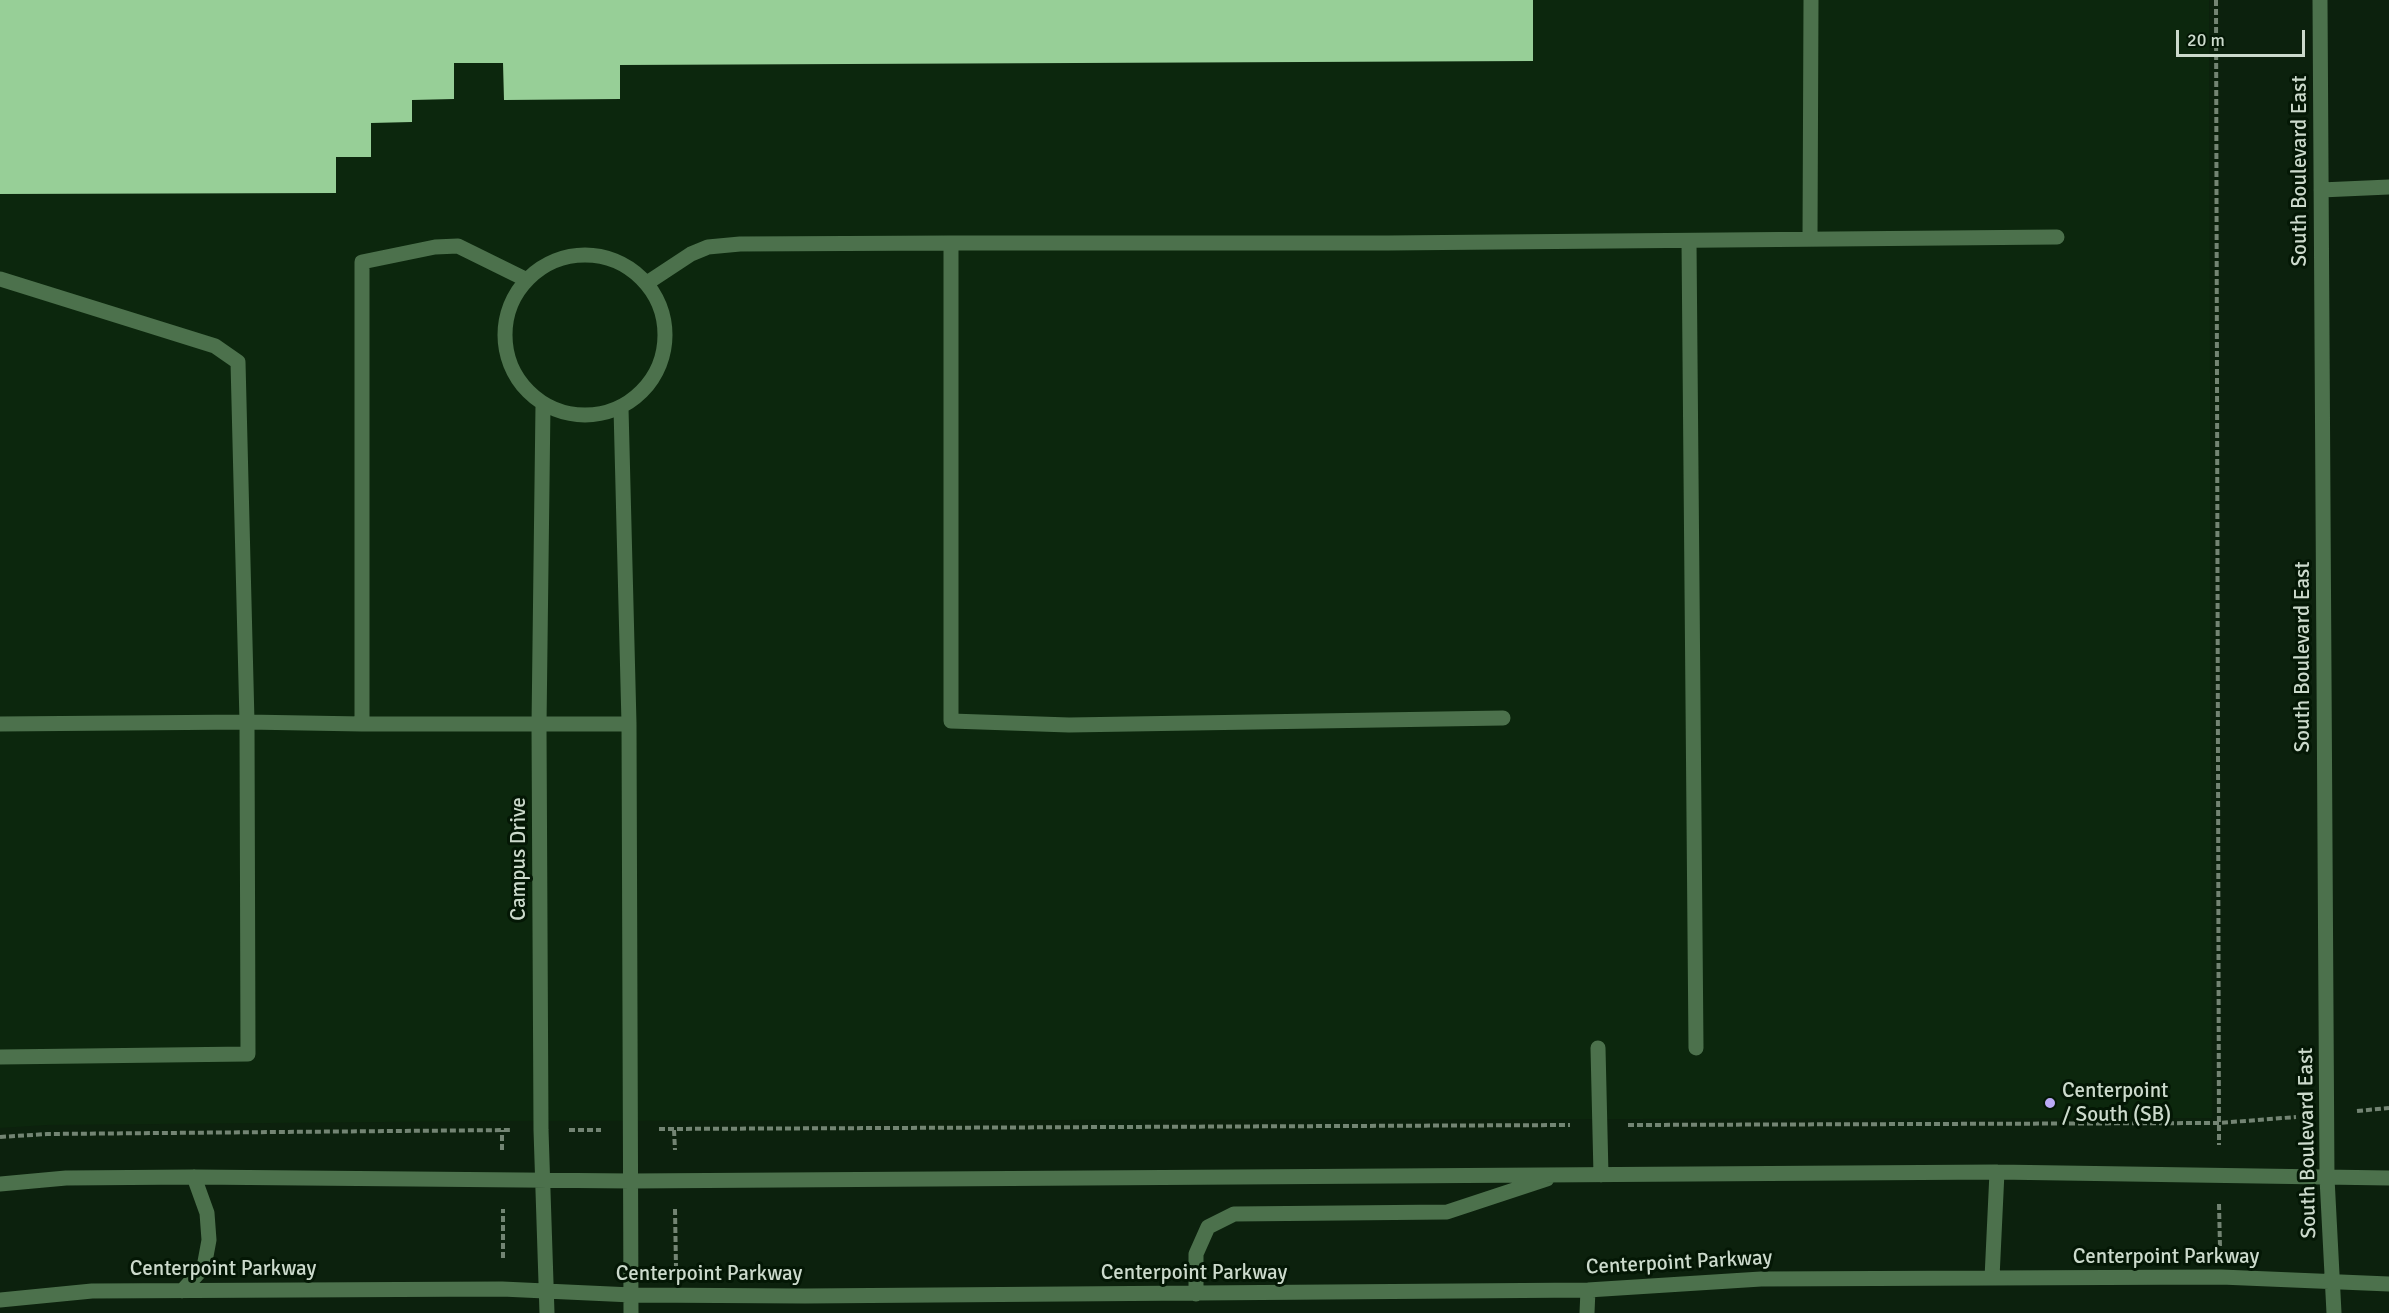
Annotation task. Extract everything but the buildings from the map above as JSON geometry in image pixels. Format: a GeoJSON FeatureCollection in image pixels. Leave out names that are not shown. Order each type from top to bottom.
{"type":"FeatureCollection","features":[{"type":"Feature","properties":{"kind":"street"},"geometry":{"type":"LineString","coordinates":[[1810,240],[1811,0]]}},
{"type":"Feature","properties":{"kind":"street","name":"South Boulevard East"},"geometry":{"type":"LineString","coordinates":[[2320,0],[2327,1178],[2334,1313]]}},
{"type":"Feature","properties":{"kind":"street"},"geometry":{"type":"LineString","coordinates":[[2321,190],[2389,187]]}},
{"type":"Feature","properties":{"kind":"street"},"geometry":{"type":"LineString","coordinates":[[647,283],[691,254],[708,247],[740,244],[1689,241],[2057,237]]}},
{"type":"Feature","properties":{"kind":"street"},"geometry":{"type":"LineString","coordinates":[[1689,241],[1696,1048]]}},
{"type":"Feature","properties":{"kind":"street"},"geometry":{"type":"LineString","coordinates":[[951,243],[951,722],[1069,725],[1503,718]]}},
{"type":"Feature","properties":{"kind":"street"},"geometry":{"type":"LineString","coordinates":[[362,724],[363,262],[435,247],[458,246],[526,280]]}},
{"type":"Feature","properties":{"kind":"street"},"geometry":{"type":"LineString","coordinates":[[574,255],[601,256],[626,266],[647,283],[663,315],[664,352],[649,385],[621,408],[581,416],[543,404],[518,379],[505,346],[508,310],[526,280],[548,264],[574,255]]}},
{"type":"Feature","properties":{"kind":"street"},"geometry":{"type":"LineString","coordinates":[[0,279],[215,345],[238,362],[248,722],[248,1054],[0,1057]]}},
{"type":"Feature","properties":{"kind":"street","name":"Campus Drive"},"geometry":{"type":"LineString","coordinates":[[543,404],[539,725],[542,1181],[547,1313]]}},
{"type":"Feature","properties":{"kind":"street"},"geometry":{"type":"LineString","coordinates":[[621,408],[629,724],[631,1313]]}},
{"type":"Feature","properties":{"kind":"street"},"geometry":{"type":"LineString","coordinates":[[0,724],[248,722],[629,724]]}},
{"type":"Feature","properties":{"kind":"street"},"geometry":{"type":"LineString","coordinates":[[1599,1048],[1601,1175]]}},
{"type":"Feature","properties":{"kind":"street"},"geometry":{"type":"LineString","coordinates":[[0,1184],[66,1178],[194,1177],[631,1181],[1997,1172],[2389,1178]]}},
{"type":"Feature","properties":{"kind":"street"},"geometry":{"type":"LineString","coordinates":[[1992,1278],[1997,1172]]}},
{"type":"Feature","properties":{"kind":"street"},"geometry":{"type":"LineString","coordinates":[[1196,1294],[1196,1254],[1208,1227],[1234,1214],[1447,1212],[1561,1174]]}},
{"type":"Feature","properties":{"kind":"street"},"geometry":{"type":"LineString","coordinates":[[182,1291],[204,1268],[209,1240],[207,1213],[194,1177]]}},
{"type":"Feature","properties":{"kind":"street","name":"Centerpoint Parkway"},"geometry":{"type":"LineString","coordinates":[[0,1300],[92,1291],[502,1289],[632,1295],[1196,1294],[1588,1290],[1761,1279],[2221,1277],[2389,1284]]}},
{"type":"Feature","properties":{"kind":"street"},"geometry":{"type":"LineString","coordinates":[[1587,1313],[1588,1290]]}},
{"type":"Feature","properties":{"kind":"path"},"geometry":{"type":"LineString","coordinates":[[2216,0],[2221,1277]]}},
{"type":"Feature","properties":{"kind":"path"},"geometry":{"type":"LineString","coordinates":[[1629,1125],[2238,1122]]}},
{"type":"Feature","properties":{"kind":"path"},"geometry":{"type":"LineString","coordinates":[[667,1130],[1574,1125]]}},
{"type":"Feature","properties":{"kind":"path"},"geometry":{"type":"LineString","coordinates":[[501,1138],[502,1130]]}},
{"type":"Feature","properties":{"kind":"path"},"geometry":{"type":"LineString","coordinates":[[0,1137],[46,1134],[510,1130]]}},
{"type":"Feature","properties":{"kind":"path"},"geometry":{"type":"LineString","coordinates":[[569,1130],[605,1130]]}},
{"type":"Feature","properties":{"kind":"path"},"geometry":{"type":"LineString","coordinates":[[674,1130],[675,1139]]}},
{"type":"Feature","properties":{"kind":"path"},"geometry":{"type":"LineString","coordinates":[[503,1210],[503,1244]]}},
{"type":"Feature","properties":{"kind":"path"},"geometry":{"type":"LineString","coordinates":[[675,1230],[676,1269]]}},
{"type":"Feature","properties":{"kind":"shaded area"},"geometry":{"type":"Polygon","coordinates":[[[0,0],[2209,0],[2212,1118],[497,1121],[47,1125],[0,1128],[0,0]]]}},
{"type":"Feature","properties":{"kind":"place","name":"Centerpoint / South (SB)"},"geometry":{"type":"Point","coordinates":[2050,1103]}}]}
